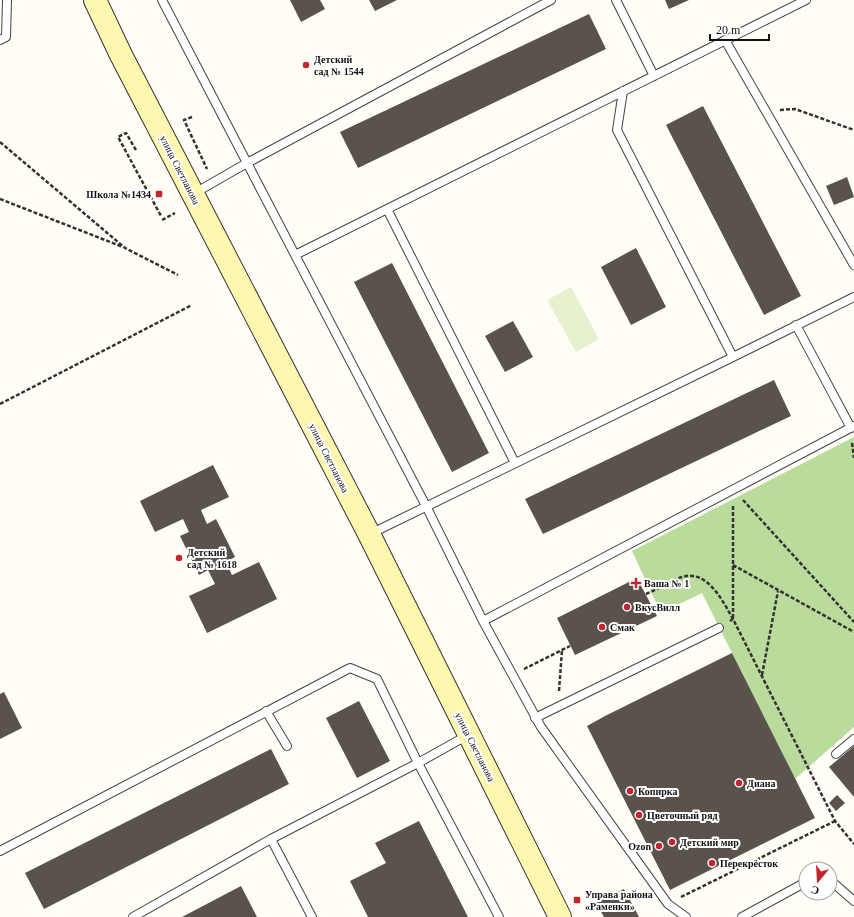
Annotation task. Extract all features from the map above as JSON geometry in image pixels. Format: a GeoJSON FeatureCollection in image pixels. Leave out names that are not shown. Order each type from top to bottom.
{"type":"FeatureCollection","features":[{"type":"Feature","properties":{"kind":"street","name":"улица Светланова"},"geometry":{"type":"LineString","coordinates":[[95,0],[121,55],[369,534],[560,917]]}},
{"type":"Feature","properties":{"kind":"lane"},"geometry":{"type":"LineString","coordinates":[[0,40],[6,37],[7,0]]}},
{"type":"Feature","properties":{"kind":"lane"},"geometry":{"type":"LineString","coordinates":[[162,0],[426,506],[483,621],[535,718],[668,904],[686,917]]}},
{"type":"Feature","properties":{"kind":"lane"},"geometry":{"type":"LineString","coordinates":[[193,194],[247,163],[551,0]]}},
{"type":"Feature","properties":{"kind":"lane"},"geometry":{"type":"LineString","coordinates":[[616,0],[654,76]]}},
{"type":"Feature","properties":{"kind":"lane"},"geometry":{"type":"LineString","coordinates":[[295,255],[806,0]]}},
{"type":"Feature","properties":{"kind":"lane"},"geometry":{"type":"LineString","coordinates":[[725,40],[854,265]]}},
{"type":"Feature","properties":{"kind":"lane"},"geometry":{"type":"LineString","coordinates":[[624,91],[617,130],[733,357]]}},
{"type":"Feature","properties":{"kind":"lane"},"geometry":{"type":"LineString","coordinates":[[386,209],[515,463]]}},
{"type":"Feature","properties":{"kind":"lane"},"geometry":{"type":"LineString","coordinates":[[369,534],[733,357],[854,296]]}},
{"type":"Feature","properties":{"kind":"lane"},"geometry":{"type":"LineString","coordinates":[[483,621],[853,427],[796,326]]}},
{"type":"Feature","properties":{"kind":"lane"},"geometry":{"type":"LineString","coordinates":[[535,718],[719,628]]}},
{"type":"Feature","properties":{"kind":"lane"},"geometry":{"type":"LineString","coordinates":[[0,851],[350,668],[377,679],[418,763],[499,917]]}},
{"type":"Feature","properties":{"kind":"lane"},"geometry":{"type":"LineString","coordinates":[[266,711],[287,746]]}},
{"type":"Feature","properties":{"kind":"lane"},"geometry":{"type":"LineString","coordinates":[[133,917],[271,839],[469,735]]}},
{"type":"Feature","properties":{"kind":"lane"},"geometry":{"type":"LineString","coordinates":[[836,754],[854,739]]}},
{"type":"Feature","properties":{"kind":"lane"},"geometry":{"type":"LineString","coordinates":[[271,839],[312,917]]}},
{"type":"Feature","properties":{"kind":"lane"},"geometry":{"type":"LineString","coordinates":[[742,917],[798,886]]}},
{"type":"Feature","properties":{"kind":"lane"},"geometry":{"type":"LineString","coordinates":[[838,887],[854,900]]}},
{"type":"Feature","properties":{"kind":"path"},"geometry":{"type":"LineString","coordinates":[[766,112],[795,109],[854,130]]}},
{"type":"Feature","properties":{"kind":"path"},"geometry":{"type":"LineString","coordinates":[[192,117],[184,120],[208,168],[203,171]]}},
{"type":"Feature","properties":{"kind":"path"},"geometry":{"type":"LineString","coordinates":[[136,150],[126,133],[118,137],[161,216]]}},
{"type":"Feature","properties":{"kind":"path"},"geometry":{"type":"LineString","coordinates":[[0,142],[125,248]]}},
{"type":"Feature","properties":{"kind":"path"},"geometry":{"type":"LineString","coordinates":[[0,199],[125,248],[178,275]]}},
{"type":"Feature","properties":{"kind":"path"},"geometry":{"type":"LineString","coordinates":[[162,220],[175,213]]}},
{"type":"Feature","properties":{"kind":"path"},"geometry":{"type":"LineString","coordinates":[[0,404],[192,305]]}},
{"type":"Feature","properties":{"kind":"path"},"geometry":{"type":"LineString","coordinates":[[733,490],[733,619]]}},
{"type":"Feature","properties":{"kind":"path"},"geometry":{"type":"LineString","coordinates":[[733,490],[854,622]]}},
{"type":"Feature","properties":{"kind":"path"},"geometry":{"type":"LineString","coordinates":[[733,565],[854,632]]}},
{"type":"Feature","properties":{"kind":"path"},"geometry":{"type":"LineString","coordinates":[[646,594],[683,576],[700,578],[708,582],[716,590],[733,619],[835,821],[854,844]]}},
{"type":"Feature","properties":{"kind":"path"},"geometry":{"type":"LineString","coordinates":[[762,676],[778,591]]}},
{"type":"Feature","properties":{"kind":"path"},"geometry":{"type":"LineString","coordinates":[[719,628],[733,619]]}},
{"type":"Feature","properties":{"kind":"path"},"geometry":{"type":"LineString","coordinates":[[512,675],[570,646]]}},
{"type":"Feature","properties":{"kind":"path"},"geometry":{"type":"LineString","coordinates":[[558,707],[562,650]]}},
{"type":"Feature","properties":{"kind":"path"},"geometry":{"type":"LineString","coordinates":[[668,904],[835,821]]}},
{"type":"Feature","properties":{"kind":"green space"},"geometry":{"type":"Polygon","coordinates":[[[571,287],[599,339],[576,352],[547,300],[571,287]]]}},
{"type":"Feature","properties":{"kind":"green space"},"geometry":{"type":"Polygon","coordinates":[[[854,437],[854,727],[795,779],[702,593],[661,613],[632,551],[854,437]]]}},
{"type":"Feature","properties":{"kind":"building"},"geometry":{"type":"Polygon","coordinates":[[[290,0],[320,0],[325,9],[301,22],[290,0]]]}},
{"type":"Feature","properties":{"kind":"building"},"geometry":{"type":"Polygon","coordinates":[[[369,0],[397,0],[375,11],[369,0]]]}},
{"type":"Feature","properties":{"kind":"building"},"geometry":{"type":"Polygon","coordinates":[[[665,0],[689,0],[669,9],[665,0]]]}},
{"type":"Feature","properties":{"kind":"building"},"geometry":{"type":"Polygon","coordinates":[[[589,14],[606,49],[358,168],[340,132],[589,14]]]}},
{"type":"Feature","properties":{"kind":"building"},"geometry":{"type":"Polygon","coordinates":[[[703,106],[801,296],[764,315],[666,125],[703,106]]]}},
{"type":"Feature","properties":{"kind":"building"},"geometry":{"type":"Polygon","coordinates":[[[847,177],[854,197],[834,205],[826,186],[847,177]]]}},
{"type":"Feature","properties":{"kind":"building"},"geometry":{"type":"Polygon","coordinates":[[[636,248],[666,307],[631,325],[601,267],[636,248]]]}},
{"type":"Feature","properties":{"kind":"building"},"geometry":{"type":"Polygon","coordinates":[[[392,263],[489,453],[452,472],[354,282],[392,263]]]}},
{"type":"Feature","properties":{"kind":"building"},"geometry":{"type":"Polygon","coordinates":[[[513,321],[533,357],[505,372],[485,336],[513,321]]]}},
{"type":"Feature","properties":{"kind":"building"},"geometry":{"type":"Polygon","coordinates":[[[774,380],[791,416],[543,534],[525,499],[774,380]]]}},
{"type":"Feature","properties":{"kind":"building"},"geometry":{"type":"Polygon","coordinates":[[[213,465],[229,497],[201,510],[207,524],[216,519],[235,557],[226,562],[232,575],[259,562],[277,599],[207,633],[189,596],[215,584],[208,570],[199,575],[180,536],[189,532],[183,519],[155,532],[140,501],[213,465]]]}},
{"type":"Feature","properties":{"kind":"building"},"geometry":{"type":"Polygon","coordinates":[[[637,578],[657,616],[575,655],[557,618],[637,578]]]}},
{"type":"Feature","properties":{"kind":"building"},"geometry":{"type":"Polygon","coordinates":[[[732,653],[815,818],[670,890],[587,726],[732,653]]]}},
{"type":"Feature","properties":{"kind":"building"},"geometry":{"type":"Polygon","coordinates":[[[4,692],[22,728],[0,739],[0,694],[4,692]]]}},
{"type":"Feature","properties":{"kind":"building"},"geometry":{"type":"Polygon","coordinates":[[[359,701],[390,761],[357,778],[326,718],[359,701]]]}},
{"type":"Feature","properties":{"kind":"building"},"geometry":{"type":"Polygon","coordinates":[[[854,746],[854,797],[829,767],[854,746]]]}},
{"type":"Feature","properties":{"kind":"building"},"geometry":{"type":"Polygon","coordinates":[[[271,749],[289,784],[44,909],[25,873],[271,749]]]}},
{"type":"Feature","properties":{"kind":"building"},"geometry":{"type":"Polygon","coordinates":[[[837,795],[845,803],[836,811],[829,803],[837,795]]]}},
{"type":"Feature","properties":{"kind":"building"},"geometry":{"type":"Polygon","coordinates":[[[419,821],[468,917],[368,917],[350,881],[386,863],[375,843],[419,821]]]}},
{"type":"Feature","properties":{"kind":"building"},"geometry":{"type":"Polygon","coordinates":[[[241,886],[257,917],[182,917],[241,886]]]}},
{"type":"Feature","properties":{"kind":"building"},"geometry":{"type":"Polygon","coordinates":[[[624,889],[639,917],[604,917],[596,903],[624,889]]]}},
{"type":"Feature","properties":{"kind":"place","name":"Детский сад № 1544"},"geometry":{"type":"Point","coordinates":[306,65]}},
{"type":"Feature","properties":{"kind":"place","name":"Школа №1434"},"geometry":{"type":"Point","coordinates":[159,194]}},
{"type":"Feature","properties":{"kind":"place","name":"Детский сад № 1618"},"geometry":{"type":"Point","coordinates":[179,558]}},
{"type":"Feature","properties":{"kind":"place","name":"Ваша № 1"},"geometry":{"type":"Point","coordinates":[636,583]}},
{"type":"Feature","properties":{"kind":"place","name":"ВкусВилл"},"geometry":{"type":"Point","coordinates":[627,607]}},
{"type":"Feature","properties":{"kind":"place","name":"Смак"},"geometry":{"type":"Point","coordinates":[602,627]}},
{"type":"Feature","properties":{"kind":"place","name":"Диана"},"geometry":{"type":"Point","coordinates":[739,783]}},
{"type":"Feature","properties":{"kind":"place","name":"Копирка"},"geometry":{"type":"Point","coordinates":[630,791]}},
{"type":"Feature","properties":{"kind":"place","name":"Цветочный ряд"},"geometry":{"type":"Point","coordinates":[639,815]}},
{"type":"Feature","properties":{"kind":"place","name":"Детский мир"},"geometry":{"type":"Point","coordinates":[672,842]}},
{"type":"Feature","properties":{"kind":"place","name":"Ozon"},"geometry":{"type":"Point","coordinates":[659,846]}},
{"type":"Feature","properties":{"kind":"place","name":"Перекрёсток"},"geometry":{"type":"Point","coordinates":[712,863]}},
{"type":"Feature","properties":{"kind":"place","name":"Управа района «Раменки»"},"geometry":{"type":"Point","coordinates":[577,900]}}]}
